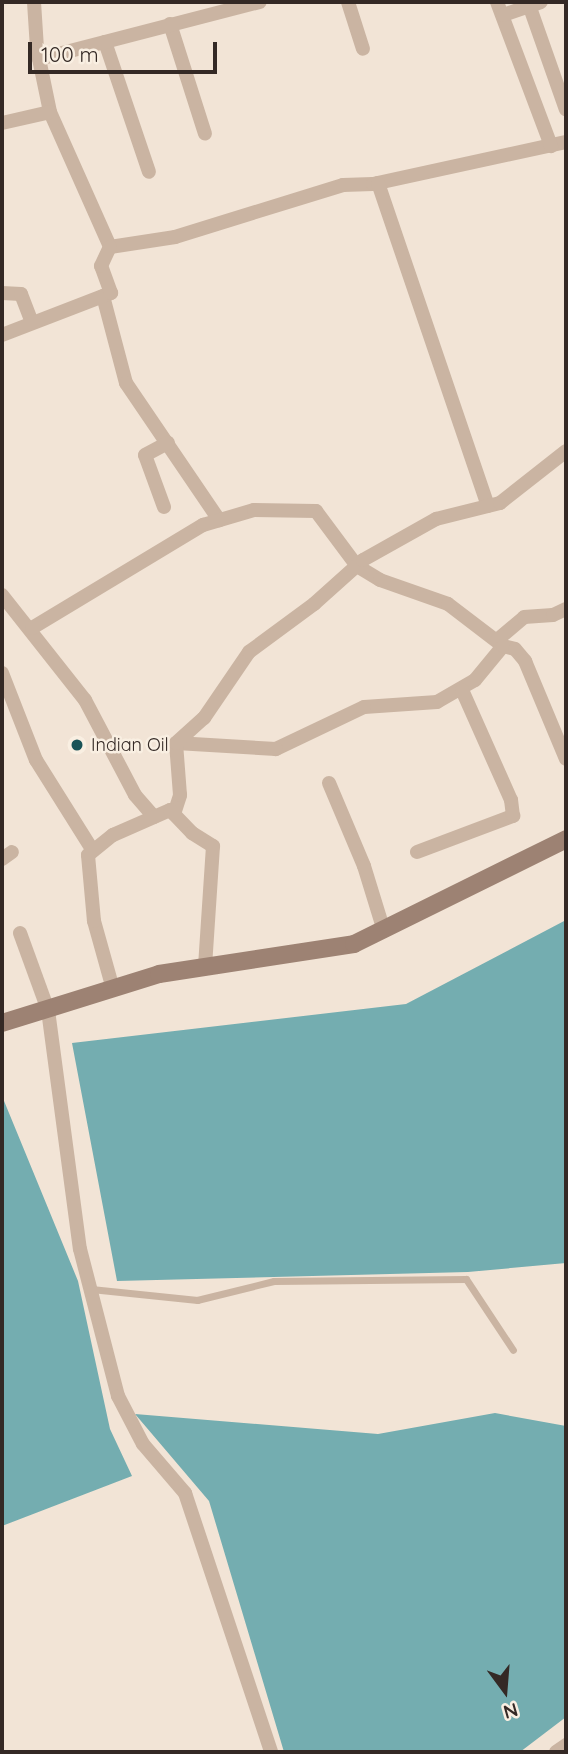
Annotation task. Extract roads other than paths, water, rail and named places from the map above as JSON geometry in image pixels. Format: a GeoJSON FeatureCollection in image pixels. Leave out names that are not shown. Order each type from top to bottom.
{"type":"FeatureCollection","features":[{"type":"Feature","properties":{"kind":"street"},"geometry":{"type":"LineString","coordinates":[[2,335],[111,293],[101,266],[110,247],[50,112],[39,59],[34,2]]}},
{"type":"Feature","properties":{"kind":"street"},"geometry":{"type":"LineString","coordinates":[[39,59],[260,2]]}},
{"type":"Feature","properties":{"kind":"street"},"geometry":{"type":"LineString","coordinates":[[348,2],[363,49]]}},
{"type":"Feature","properties":{"kind":"street"},"geometry":{"type":"LineString","coordinates":[[551,146],[500,8],[533,3],[566,110]]}},
{"type":"Feature","properties":{"kind":"street"},"geometry":{"type":"LineString","coordinates":[[170,24],[205,134]]}},
{"type":"Feature","properties":{"kind":"street"},"geometry":{"type":"LineString","coordinates":[[105,42],[149,172]]}},
{"type":"Feature","properties":{"kind":"street"},"geometry":{"type":"LineString","coordinates":[[2,123],[50,112]]}},
{"type":"Feature","properties":{"kind":"street"},"geometry":{"type":"LineString","coordinates":[[110,247],[175,237],[342,185],[378,183],[566,142]]}},
{"type":"Feature","properties":{"kind":"street"},"geometry":{"type":"LineString","coordinates":[[378,183],[488,506]]}},
{"type":"Feature","properties":{"kind":"street"},"geometry":{"type":"LineString","coordinates":[[2,293],[20,294],[32,322]]}},
{"type":"Feature","properties":{"kind":"street"},"geometry":{"type":"LineString","coordinates":[[103,296],[126,383],[219,520]]}},
{"type":"Feature","properties":{"kind":"street"},"geometry":{"type":"LineString","coordinates":[[164,507],[145,456],[168,443]]}},
{"type":"Feature","properties":{"kind":"street"},"geometry":{"type":"LineString","coordinates":[[176,743],[204,718],[248,652],[314,604],[357,566],[424,525],[500,503],[566,450]]}},
{"type":"Feature","properties":{"kind":"street"},"geometry":{"type":"LineString","coordinates":[[32,628],[153,553],[219,520],[254,510],[316,511],[357,566],[380,580],[448,604],[500,643],[514,649],[525,661],[565,752]]}},
{"type":"Feature","properties":{"kind":"street"},"geometry":{"type":"LineString","coordinates":[[2,595],[32,628],[89,706],[135,795],[154,817]]}},
{"type":"Feature","properties":{"kind":"street"},"geometry":{"type":"LineString","coordinates":[[176,743],[276,749],[364,707],[437,702],[462,690],[524,617],[566,609]]}},
{"type":"Feature","properties":{"kind":"street"},"geometry":{"type":"LineString","coordinates":[[2,673],[40,768],[93,851]]}},
{"type":"Feature","properties":{"kind":"street"},"geometry":{"type":"LineString","coordinates":[[417,852],[513,816],[511,800],[462,690]]}},
{"type":"Feature","properties":{"kind":"street"},"geometry":{"type":"LineString","coordinates":[[174,814],[180,795],[176,743]]}},
{"type":"Feature","properties":{"kind":"street"},"geometry":{"type":"LineString","coordinates":[[329,783],[368,875],[384,931]]}},
{"type":"Feature","properties":{"kind":"street"},"geometry":{"type":"LineString","coordinates":[[113,989],[94,921],[88,855],[113,835],[170,810],[192,833],[214,846],[205,968]]}},
{"type":"Feature","properties":{"kind":"street"},"geometry":{"type":"LineString","coordinates":[[2,1023],[159,975],[354,944],[566,839]]}},
{"type":"Feature","properties":{"kind":"street"},"geometry":{"type":"LineString","coordinates":[[20,933],[48,1010],[80,1249],[123,1407],[143,1444],[185,1493],[271,1752]]}},
{"type":"Feature","properties":{"kind":"street"},"geometry":{"type":"LineString","coordinates":[[556,1752],[566,1745]]}},
{"type":"Feature","properties":{"kind":"lane"},"geometry":{"type":"LineString","coordinates":[[91,1289],[198,1300],[274,1281],[466,1279],[513,1350]]}},
{"type":"Feature","properties":{"kind":"water"},"geometry":{"type":"Polygon","coordinates":[[[566,920],[566,1263],[468,1272],[117,1281],[72,1043],[406,1004],[566,920]]]}},
{"type":"Feature","properties":{"kind":"water"},"geometry":{"type":"Polygon","coordinates":[[[2,1096],[78,1281],[110,1429],[132,1476],[2,1526],[2,1096]]]}},
{"type":"Feature","properties":{"kind":"water"},"geometry":{"type":"Polygon","coordinates":[[[495,1413],[566,1426],[566,1717],[520,1752],[284,1752],[209,1501],[135,1414],[378,1434],[495,1413]]]}},
{"type":"Feature","properties":{"kind":"place","name":"Indian Oil"},"geometry":{"type":"Point","coordinates":[77,745]}}]}
